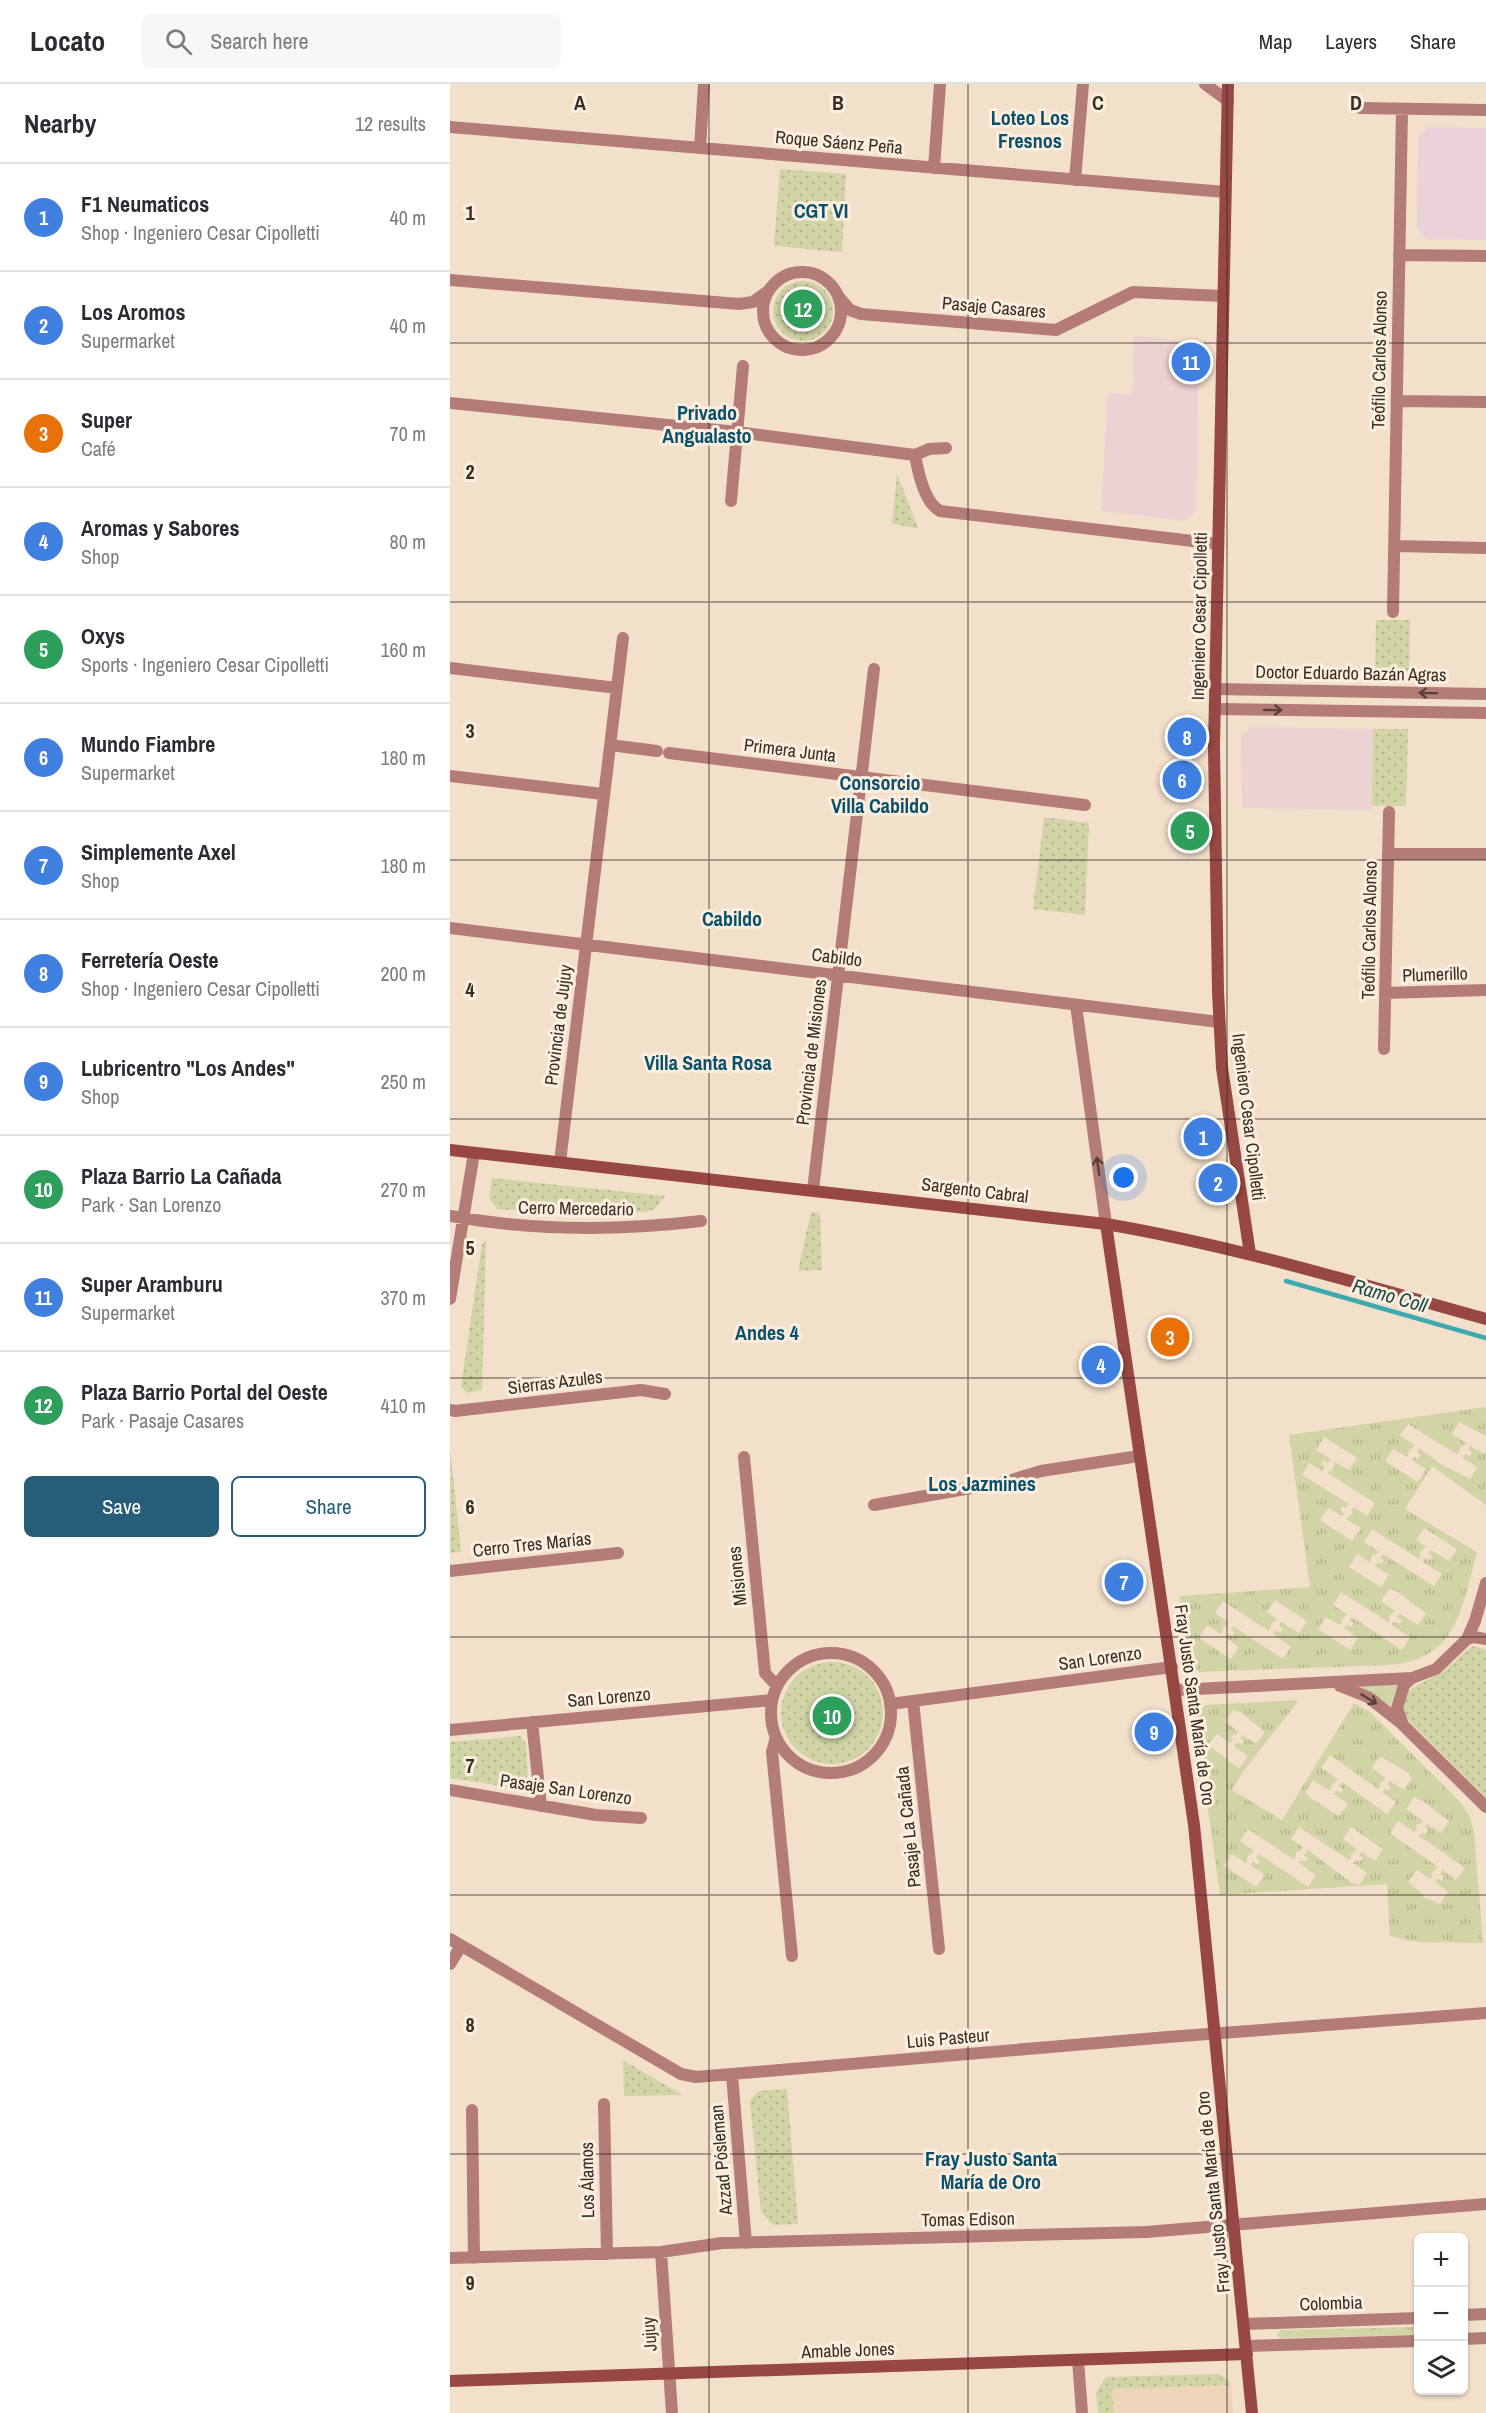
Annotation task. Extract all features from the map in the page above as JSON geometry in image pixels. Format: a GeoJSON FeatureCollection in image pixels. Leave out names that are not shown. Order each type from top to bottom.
{"type":"FeatureCollection","features":[{"type":"Feature","properties":{"kind":"main road","name":"Ingeniero Cesar Cipolletti"},"geometry":{"type":"LineString","coordinates":[[1228,84],[1215,689],[1219,1022],[1222,1068],[1250,1254]]}},
{"type":"Feature","properties":{"kind":"main road","name":"Sargento Cabral"},"geometry":{"type":"LineString","coordinates":[[450,1150],[1106,1224],[1192,1240],[1250,1254],[1486,1319]]}},
{"type":"Feature","properties":{"kind":"main road","name":"Fray Justo Santa María de Oro"},"geometry":{"type":"LineString","coordinates":[[1106,1224],[1194,1825],[1252,2413]]}},
{"type":"Feature","properties":{"kind":"main road","name":"Amable Jones"},"geometry":{"type":"LineString","coordinates":[[450,2381],[1078,2360],[1247,2350]]}},
{"type":"Feature","properties":{"kind":"street"},"geometry":{"type":"LineString","coordinates":[[700,148],[704,84]]}},
{"type":"Feature","properties":{"kind":"street"},"geometry":{"type":"LineString","coordinates":[[934,168],[940,84]]}},
{"type":"Feature","properties":{"kind":"street"},"geometry":{"type":"LineString","coordinates":[[1075,180],[1083,84]]}},
{"type":"Feature","properties":{"kind":"street"},"geometry":{"type":"LineString","coordinates":[[1205,84],[1228,101]]}},
{"type":"Feature","properties":{"kind":"street"},"geometry":{"type":"LineString","coordinates":[[1360,108],[1486,110]]}},
{"type":"Feature","properties":{"kind":"street","name":"Teófilo Carlos Alonso"},"geometry":{"type":"LineString","coordinates":[[1393,612],[1402,109]]}},
{"type":"Feature","properties":{"kind":"street","name":"Roque Sáenz Peña"},"geometry":{"type":"LineString","coordinates":[[450,127],[1225,192]]}},
{"type":"Feature","properties":{"kind":"street"},"geometry":{"type":"LineString","coordinates":[[1399,255],[1486,256]]}},
{"type":"Feature","properties":{"kind":"street"},"geometry":{"type":"LineString","coordinates":[[450,280],[739,304],[753,302],[780,279],[798,272],[810,273],[822,278],[832,286],[850,310],[861,314]]}},
{"type":"Feature","properties":{"kind":"street"},"geometry":{"type":"LineString","coordinates":[[767,292],[763,304],[763,317],[767,329]]}},
{"type":"Feature","properties":{"kind":"street","name":"Pasaje Casares"},"geometry":{"type":"LineString","coordinates":[[861,314],[1056,330],[1133,292],[1222,296]]}},
{"type":"Feature","properties":{"kind":"street"},"geometry":{"type":"LineString","coordinates":[[836,330],[841,313],[838,296]]}},
{"type":"Feature","properties":{"kind":"street"},"geometry":{"type":"LineString","coordinates":[[739,304],[752,309],[774,339],[784,346],[807,350],[829,339],[847,319],[861,314]]}},
{"type":"Feature","properties":{"kind":"street"},"geometry":{"type":"LineString","coordinates":[[731,501],[742,366]]}},
{"type":"Feature","properties":{"kind":"street"},"geometry":{"type":"LineString","coordinates":[[1397,401],[1486,402]]}},
{"type":"Feature","properties":{"kind":"street"},"geometry":{"type":"LineString","coordinates":[[450,403],[737,432],[915,456],[929,448],[946,448]]}},
{"type":"Feature","properties":{"kind":"street"},"geometry":{"type":"LineString","coordinates":[[915,456],[930,500],[940,511],[1218,544]]}},
{"type":"Feature","properties":{"kind":"street"},"geometry":{"type":"LineString","coordinates":[[1394,546],[1486,548]]}},
{"type":"Feature","properties":{"kind":"street","name":"Provincia de Jujuy"},"geometry":{"type":"LineString","coordinates":[[560,1162],[623,638]]}},
{"type":"Feature","properties":{"kind":"street"},"geometry":{"type":"LineString","coordinates":[[450,668],[617,688]]}},
{"type":"Feature","properties":{"kind":"street","name":"Provincia de Misiones"},"geometry":{"type":"LineString","coordinates":[[813,1190],[874,669]]}},
{"type":"Feature","properties":{"kind":"street","name":"Doctor Eduardo Bazán Agras"},"geometry":{"type":"LineString","coordinates":[[1215,689],[1486,694]]}},
{"type":"Feature","properties":{"kind":"street"},"geometry":{"type":"LineString","coordinates":[[1215,709],[1486,713]]}},
{"type":"Feature","properties":{"kind":"street","name":"Primera Junta"},"geometry":{"type":"LineString","coordinates":[[610,745],[1084,805]]}},
{"type":"Feature","properties":{"kind":"street"},"geometry":{"type":"LineString","coordinates":[[450,776],[603,794]]}},
{"type":"Feature","properties":{"kind":"street","name":"Teófilo Carlos Alonso"},"geometry":{"type":"LineString","coordinates":[[1384,1049],[1389,812]]}},
{"type":"Feature","properties":{"kind":"street"},"geometry":{"type":"LineString","coordinates":[[1388,854],[1486,854]]}},
{"type":"Feature","properties":{"kind":"street","name":"Cabildo"},"geometry":{"type":"LineString","coordinates":[[450,928],[1219,1022]]}},
{"type":"Feature","properties":{"kind":"street","name":"Plumerillo"},"geometry":{"type":"LineString","coordinates":[[1385,993],[1486,990]]}},
{"type":"Feature","properties":{"kind":"street","name":"Fray Justo Santa María de Oro"},"geometry":{"type":"LineString","coordinates":[[1076,1005],[1106,1224]]}},
{"type":"Feature","properties":{"kind":"street"},"geometry":{"type":"LineString","coordinates":[[450,1299],[465,1219],[474,1153]]}},
{"type":"Feature","properties":{"kind":"street","name":"Cerro Mercedario"},"geometry":{"type":"LineString","coordinates":[[450,1216],[526,1227],[580,1229],[658,1226],[701,1221]]}},
{"type":"Feature","properties":{"kind":"street","name":"Sierras Azules"},"geometry":{"type":"LineString","coordinates":[[450,1410],[455,1412],[641,1390],[665,1394]]}},
{"type":"Feature","properties":{"kind":"street"},"geometry":{"type":"LineString","coordinates":[[874,1505],[1005,1482],[1041,1472],[1139,1456]]}},
{"type":"Feature","properties":{"kind":"street","name":"Misiones"},"geometry":{"type":"LineString","coordinates":[[744,1457],[765,1673],[777,1686]]}},
{"type":"Feature","properties":{"kind":"street","name":"Cerro Tres Marías"},"geometry":{"type":"LineString","coordinates":[[450,1571],[618,1553]]}},
{"type":"Feature","properties":{"kind":"street"},"geometry":{"type":"LineString","coordinates":[[1176,1690],[1412,1678],[1436,1669],[1467,1639],[1486,1583]]}},
{"type":"Feature","properties":{"kind":"street"},"geometry":{"type":"LineString","coordinates":[[1467,1639],[1474,1637],[1486,1639]]}},
{"type":"Feature","properties":{"kind":"street"},"geometry":{"type":"LineString","coordinates":[[833,1653],[847,1656],[871,1669],[880,1679],[890,1704],[888,1733],[881,1746],[861,1765],[847,1771],[833,1773],[805,1767],[793,1760],[776,1737],[771,1719],[772,1700],[777,1686],[795,1666],[820,1654],[833,1653]]}},
{"type":"Feature","properties":{"kind":"street","name":"San Lorenzo"},"geometry":{"type":"LineString","coordinates":[[890,1704],[1172,1667]]}},
{"type":"Feature","properties":{"kind":"street"},"geometry":{"type":"LineString","coordinates":[[1403,1725],[1398,1701],[1404,1685],[1412,1678]]}},
{"type":"Feature","properties":{"kind":"street"},"geometry":{"type":"LineString","coordinates":[[1330,1683],[1368,1697],[1403,1725],[1485,1809]]}},
{"type":"Feature","properties":{"kind":"street","name":"San Lorenzo"},"geometry":{"type":"LineString","coordinates":[[450,1730],[772,1700]]}},
{"type":"Feature","properties":{"kind":"street","name":"Pasaje La Cañada"},"geometry":{"type":"LineString","coordinates":[[913,1701],[939,1949]]}},
{"type":"Feature","properties":{"kind":"street"},"geometry":{"type":"LineString","coordinates":[[532,1722],[541,1806]]}},
{"type":"Feature","properties":{"kind":"street"},"geometry":{"type":"LineString","coordinates":[[776,1737],[772,1752],[792,1956]]}},
{"type":"Feature","properties":{"kind":"street","name":"Pasaje San Lorenzo"},"geometry":{"type":"LineString","coordinates":[[450,1790],[596,1815],[641,1818]]}},
{"type":"Feature","properties":{"kind":"street"},"geometry":{"type":"LineString","coordinates":[[450,1964],[455,1942]]}},
{"type":"Feature","properties":{"kind":"street","name":"Luis Pasteur"},"geometry":{"type":"LineString","coordinates":[[455,1942],[681,2074],[696,2077],[1215,2033],[1486,2013]]}},
{"type":"Feature","properties":{"kind":"street","name":"Azzad Pósleman"},"geometry":{"type":"LineString","coordinates":[[732,2075],[746,2243]]}},
{"type":"Feature","properties":{"kind":"street","name":"Los Álamos"},"geometry":{"type":"LineString","coordinates":[[604,2104],[607,2254]]}},
{"type":"Feature","properties":{"kind":"street"},"geometry":{"type":"LineString","coordinates":[[472,2110],[474,2258]]}},
{"type":"Feature","properties":{"kind":"street","name":"Tomas Edison"},"geometry":{"type":"LineString","coordinates":[[450,2258],[661,2252],[722,2243],[1146,2232],[1486,2204]]}},
{"type":"Feature","properties":{"kind":"street","name":"Jujuy"},"geometry":{"type":"LineString","coordinates":[[661,2252],[672,2413]]}},
{"type":"Feature","properties":{"kind":"street"},"geometry":{"type":"LineString","coordinates":[[1468,2315],[1486,2314]]}},
{"type":"Feature","properties":{"kind":"street","name":"Colombia"},"geometry":{"type":"LineString","coordinates":[[1245,2324],[1414,2318]]}},
{"type":"Feature","properties":{"kind":"street"},"geometry":{"type":"LineString","coordinates":[[1468,2339],[1486,2338]]}},
{"type":"Feature","properties":{"kind":"street"},"geometry":{"type":"LineString","coordinates":[[1247,2350],[1414,2341]]}},
{"type":"Feature","properties":{"kind":"street"},"geometry":{"type":"LineString","coordinates":[[1078,2360],[1082,2413]]}},
{"type":"Feature","properties":{"kind":"shaded area"},"geometry":{"type":"Polygon","coordinates":[[[1428,127],[1486,128],[1486,240],[1426,239],[1417,228],[1418,136],[1428,127]]]}},
{"type":"Feature","properties":{"kind":"shaded area"},"geometry":{"type":"Polygon","coordinates":[[[1134,336],[1199,342],[1196,511],[1185,521],[1101,511],[1108,393],[1132,395],[1134,336]]]}},
{"type":"Feature","properties":{"kind":"shaded area"},"geometry":{"type":"Polygon","coordinates":[[[1250,727],[1373,729],[1372,810],[1242,808],[1241,737],[1250,727]]]}},
{"type":"Feature","properties":{"kind":"shaded area"},"geometry":{"type":"Polygon","coordinates":[[[1231,2385],[1233,2413],[1114,2413],[1112,2389],[1231,2385]]]}},
{"type":"Feature","properties":{"kind":"green space"},"geometry":{"type":"Polygon","coordinates":[[[780,169],[846,174],[842,252],[774,246],[780,169]]]}},
{"type":"Feature","properties":{"kind":"green space"},"geometry":{"type":"Polygon","coordinates":[[[803,281],[824,290],[833,311],[824,332],[803,341],[782,332],[773,311],[782,290],[803,281]]]}},
{"type":"Feature","properties":{"kind":"green space"},"geometry":{"type":"Polygon","coordinates":[[[897,474],[918,528],[892,524],[897,474]]]}},
{"type":"Feature","properties":{"kind":"green space"},"geometry":{"type":"Polygon","coordinates":[[[1376,620],[1410,620],[1409,675],[1375,674],[1376,620]]]}},
{"type":"Feature","properties":{"kind":"green space"},"geometry":{"type":"Polygon","coordinates":[[[1373,729],[1408,729],[1406,806],[1372,806],[1373,729]]]}},
{"type":"Feature","properties":{"kind":"green space"},"geometry":{"type":"Polygon","coordinates":[[[1044,817],[1089,823],[1085,915],[1033,909],[1044,817]]]}},
{"type":"Feature","properties":{"kind":"green space"},"geometry":{"type":"Polygon","coordinates":[[[492,1178],[665,1196],[655,1209],[645,1212],[568,1214],[497,1209],[489,1198],[492,1178]]]}},
{"type":"Feature","properties":{"kind":"green space"},"geometry":{"type":"Polygon","coordinates":[[[811,1212],[820,1213],[822,1270],[798,1271],[811,1212]]]}},
{"type":"Feature","properties":{"kind":"green space"},"geometry":{"type":"Polygon","coordinates":[[[486,1241],[482,1390],[467,1393],[461,1386],[482,1244],[486,1241]]]}},
{"type":"Feature","properties":{"kind":"green space"},"geometry":{"type":"Polygon","coordinates":[[[1486,1407],[1486,1436],[1459,1422],[1452,1434],[1466,1443],[1463,1447],[1461,1446],[1458,1455],[1408,1424],[1400,1436],[1415,1445],[1412,1449],[1410,1448],[1407,1457],[1393,1449],[1385,1461],[1418,1482],[1426,1469],[1412,1460],[1414,1457],[1418,1459],[1421,1455],[1417,1452],[1419,1448],[1441,1464],[1470,1479],[1477,1467],[1463,1458],[1465,1454],[1470,1456],[1472,1452],[1468,1449],[1470,1446],[1484,1454],[1486,1452],[1486,1505],[1432,1466],[1405,1509],[1477,1552],[1453,1628],[1443,1642],[1429,1653],[1411,1661],[1388,1665],[1199,1672],[1188,1663],[1180,1596],[1310,1587],[1289,1435],[1486,1407]],[[1324,1437],[1316,1450],[1331,1459],[1328,1463],[1324,1460],[1321,1464],[1325,1467],[1323,1471],[1309,1463],[1302,1475],[1349,1504],[1346,1508],[1342,1506],[1340,1510],[1344,1513],[1342,1516],[1328,1508],[1320,1520],[1352,1541],[1361,1528],[1346,1519],[1353,1513],[1351,1511],[1354,1507],[1367,1516],[1375,1503],[1328,1473],[1332,1471],[1335,1462],[1349,1470],[1357,1458],[1324,1437]],[[1424,1528],[1416,1540],[1426,1547],[1419,1553],[1421,1555],[1419,1559],[1372,1529],[1364,1542],[1378,1551],[1376,1555],[1373,1554],[1370,1563],[1357,1554],[1349,1567],[1381,1587],[1389,1575],[1375,1566],[1378,1562],[1382,1564],[1384,1560],[1380,1558],[1383,1554],[1434,1586],[1442,1574],[1423,1562],[1425,1558],[1430,1560],[1432,1556],[1428,1554],[1431,1550],[1449,1561],[1457,1549],[1424,1528]],[[1389,1589],[1381,1601],[1395,1611],[1388,1617],[1390,1619],[1388,1622],[1341,1592],[1333,1605],[1347,1614],[1341,1620],[1340,1625],[1326,1617],[1318,1629],[1350,1650],[1358,1638],[1344,1628],[1347,1625],[1351,1627],[1354,1623],[1349,1621],[1352,1617],[1402,1650],[1410,1637],[1392,1625],[1394,1622],[1399,1624],[1402,1620],[1397,1617],[1400,1614],[1418,1625],[1426,1613],[1396,1591],[1389,1589]],[[1275,1600],[1267,1612],[1277,1619],[1274,1623],[1272,1622],[1269,1631],[1223,1601],[1215,1613],[1229,1623],[1224,1626],[1221,1634],[1207,1625],[1199,1638],[1231,1659],[1239,1647],[1225,1637],[1235,1633],[1231,1629],[1233,1626],[1283,1659],[1291,1647],[1273,1634],[1276,1630],[1280,1633],[1283,1629],[1279,1626],[1281,1622],[1299,1633],[1307,1621],[1275,1600]]]}},
{"type":"Feature","properties":{"kind":"green space"},"geometry":{"type":"Polygon","coordinates":[[[450,1448],[461,1552],[450,1553],[450,1448]]]}},
{"type":"Feature","properties":{"kind":"green space"},"geometry":{"type":"Polygon","coordinates":[[[1474,1646],[1486,1650],[1486,1798],[1409,1721],[1403,1710],[1402,1702],[1412,1689],[1445,1670],[1474,1646]]]}},
{"type":"Feature","properties":{"kind":"green space"},"geometry":{"type":"Polygon","coordinates":[[[832,1662],[852,1666],[868,1677],[879,1693],[883,1713],[879,1733],[868,1749],[852,1760],[832,1764],[812,1760],[796,1749],[785,1733],[781,1713],[785,1693],[796,1677],[812,1666],[832,1662]]]}},
{"type":"Feature","properties":{"kind":"green space"},"geometry":{"type":"Polygon","coordinates":[[[1398,1683],[1390,1707],[1358,1686],[1398,1683]]]}},
{"type":"Feature","properties":{"kind":"green space"},"geometry":{"type":"Polygon","coordinates":[[[1299,1700],[1242,1773],[1232,1790],[1282,1820],[1354,1703],[1370,1712],[1461,1803],[1470,1817],[1474,1832],[1483,1943],[1417,1942],[1390,1936],[1387,1884],[1220,1895],[1195,1716],[1204,1705],[1299,1700]],[[1233,1710],[1225,1721],[1238,1732],[1236,1735],[1231,1737],[1233,1739],[1230,1743],[1217,1734],[1208,1745],[1239,1768],[1248,1756],[1234,1746],[1237,1742],[1241,1745],[1244,1741],[1240,1738],[1243,1735],[1256,1744],[1265,1732],[1240,1712],[1233,1710]],[[1330,1755],[1321,1768],[1338,1779],[1335,1783],[1333,1782],[1330,1791],[1313,1780],[1305,1792],[1339,1816],[1348,1804],[1334,1794],[1337,1790],[1341,1793],[1343,1789],[1339,1786],[1342,1782],[1387,1814],[1396,1802],[1382,1792],[1385,1789],[1389,1791],[1391,1787],[1387,1785],[1390,1781],[1404,1790],[1412,1778],[1408,1773],[1380,1756],[1372,1768],[1386,1778],[1379,1784],[1378,1789],[1330,1755]],[[1414,1797],[1406,1809],[1423,1821],[1418,1823],[1414,1832],[1398,1821],[1390,1833],[1438,1867],[1431,1874],[1433,1875],[1430,1879],[1417,1870],[1408,1882],[1424,1895],[1423,1897],[1440,1904],[1448,1892],[1435,1882],[1437,1878],[1441,1881],[1444,1877],[1440,1874],[1443,1870],[1456,1880],[1465,1868],[1419,1836],[1422,1832],[1425,1835],[1428,1830],[1425,1828],[1427,1824],[1441,1833],[1449,1821],[1414,1797]],[[1299,1827],[1291,1839],[1303,1847],[1299,1852],[1297,1851],[1294,1860],[1248,1829],[1240,1841],[1254,1851],[1248,1856],[1246,1863],[1232,1854],[1224,1866],[1256,1887],[1265,1875],[1251,1866],[1253,1862],[1258,1864],[1260,1860],[1256,1858],[1259,1854],[1308,1887],[1316,1875],[1299,1863],[1301,1860],[1305,1862],[1308,1858],[1304,1855],[1308,1850],[1352,1883],[1359,1885],[1367,1873],[1353,1863],[1356,1860],[1360,1862],[1363,1858],[1359,1855],[1361,1852],[1375,1861],[1383,1849],[1351,1827],[1343,1839],[1357,1849],[1350,1855],[1349,1860],[1299,1827]]]}},
{"type":"Feature","properties":{"kind":"green space"},"geometry":{"type":"Polygon","coordinates":[[[521,1736],[526,1744],[528,1780],[521,1789],[450,1778],[450,1742],[521,1736]]]}},
{"type":"Feature","properties":{"kind":"green space"},"geometry":{"type":"Polygon","coordinates":[[[623,2060],[682,2095],[624,2096],[623,2060]]]}},
{"type":"Feature","properties":{"kind":"green space"},"geometry":{"type":"Polygon","coordinates":[[[787,2089],[798,2224],[773,2225],[761,2212],[750,2101],[758,2091],[787,2089]]]}},
{"type":"Feature","properties":{"kind":"green space"},"geometry":{"type":"Polygon","coordinates":[[[1414,2327],[1414,2335],[1280,2338],[1277,2334],[1281,2330],[1414,2327]]]}},
{"type":"Feature","properties":{"kind":"green space"},"geometry":{"type":"Polygon","coordinates":[[[1220,2374],[1231,2385],[1112,2389],[1114,2413],[1098,2413],[1096,2392],[1106,2377],[1220,2374]]]}},
{"type":"Feature","properties":{"kind":"waterway","name":"Ramo Coll"},"geometry":{"type":"LineString","coordinates":[[1286,1281],[1486,1338]]}},
{"type":"Feature","properties":{"kind":"place","name":"Plaza Barrio Portal del Oeste"},"geometry":{"type":"Point","coordinates":[803,309]}},
{"type":"Feature","properties":{"kind":"place","name":"Super Aramburu"},"geometry":{"type":"Point","coordinates":[1191,362]}},
{"type":"Feature","properties":{"kind":"place","name":"Ferretería Oeste"},"geometry":{"type":"Point","coordinates":[1187,737]}},
{"type":"Feature","properties":{"kind":"place","name":"Mundo Fiambre"},"geometry":{"type":"Point","coordinates":[1182,780]}},
{"type":"Feature","properties":{"kind":"place","name":"Oxys"},"geometry":{"type":"Point","coordinates":[1190,831]}},
{"type":"Feature","properties":{"kind":"place","name":"F1 Neumaticos"},"geometry":{"type":"Point","coordinates":[1203,1137]}},
{"type":"Feature","properties":{"kind":"place","name":"Los Aromos"},"geometry":{"type":"Point","coordinates":[1218,1183]}},
{"type":"Feature","properties":{"kind":"place","name":"Super"},"geometry":{"type":"Point","coordinates":[1170,1337]}},
{"type":"Feature","properties":{"kind":"place","name":"Aromas y Sabores"},"geometry":{"type":"Point","coordinates":[1101,1365]}},
{"type":"Feature","properties":{"kind":"place","name":"Simplemente Axel"},"geometry":{"type":"Point","coordinates":[1124,1582]}},
{"type":"Feature","properties":{"kind":"place","name":"Plaza Barrio La Cañada"},"geometry":{"type":"Point","coordinates":[832,1716]}},
{"type":"Feature","properties":{"kind":"place","name":"Lubricentro \"Los Andes\""},"geometry":{"type":"Point","coordinates":[1154,1732]}},
{"type":"Feature","properties":{"kind":"district","name":"Loteo Los Fresnos"},"geometry":{"type":"Point","coordinates":[1030,128]}},
{"type":"Feature","properties":{"kind":"district","name":"CGT VI"},"geometry":{"type":"Point","coordinates":[821,210]}},
{"type":"Feature","properties":{"kind":"district","name":"Privado Angualasto"},"geometry":{"type":"Point","coordinates":[707,424]}},
{"type":"Feature","properties":{"kind":"district","name":"Consorcio Villa Cabildo"},"geometry":{"type":"Point","coordinates":[880,794]}},
{"type":"Feature","properties":{"kind":"district","name":"Cabildo"},"geometry":{"type":"Point","coordinates":[732,918]}},
{"type":"Feature","properties":{"kind":"district","name":"Villa Santa Rosa"},"geometry":{"type":"Point","coordinates":[708,1062]}},
{"type":"Feature","properties":{"kind":"district","name":"Andes 4"},"geometry":{"type":"Point","coordinates":[767,1332]}},
{"type":"Feature","properties":{"kind":"district","name":"Los Jazmines"},"geometry":{"type":"Point","coordinates":[982,1483]}},
{"type":"Feature","properties":{"kind":"district","name":"Fray Justo Santa María de Oro"},"geometry":{"type":"Point","coordinates":[991,2170]}}]}
